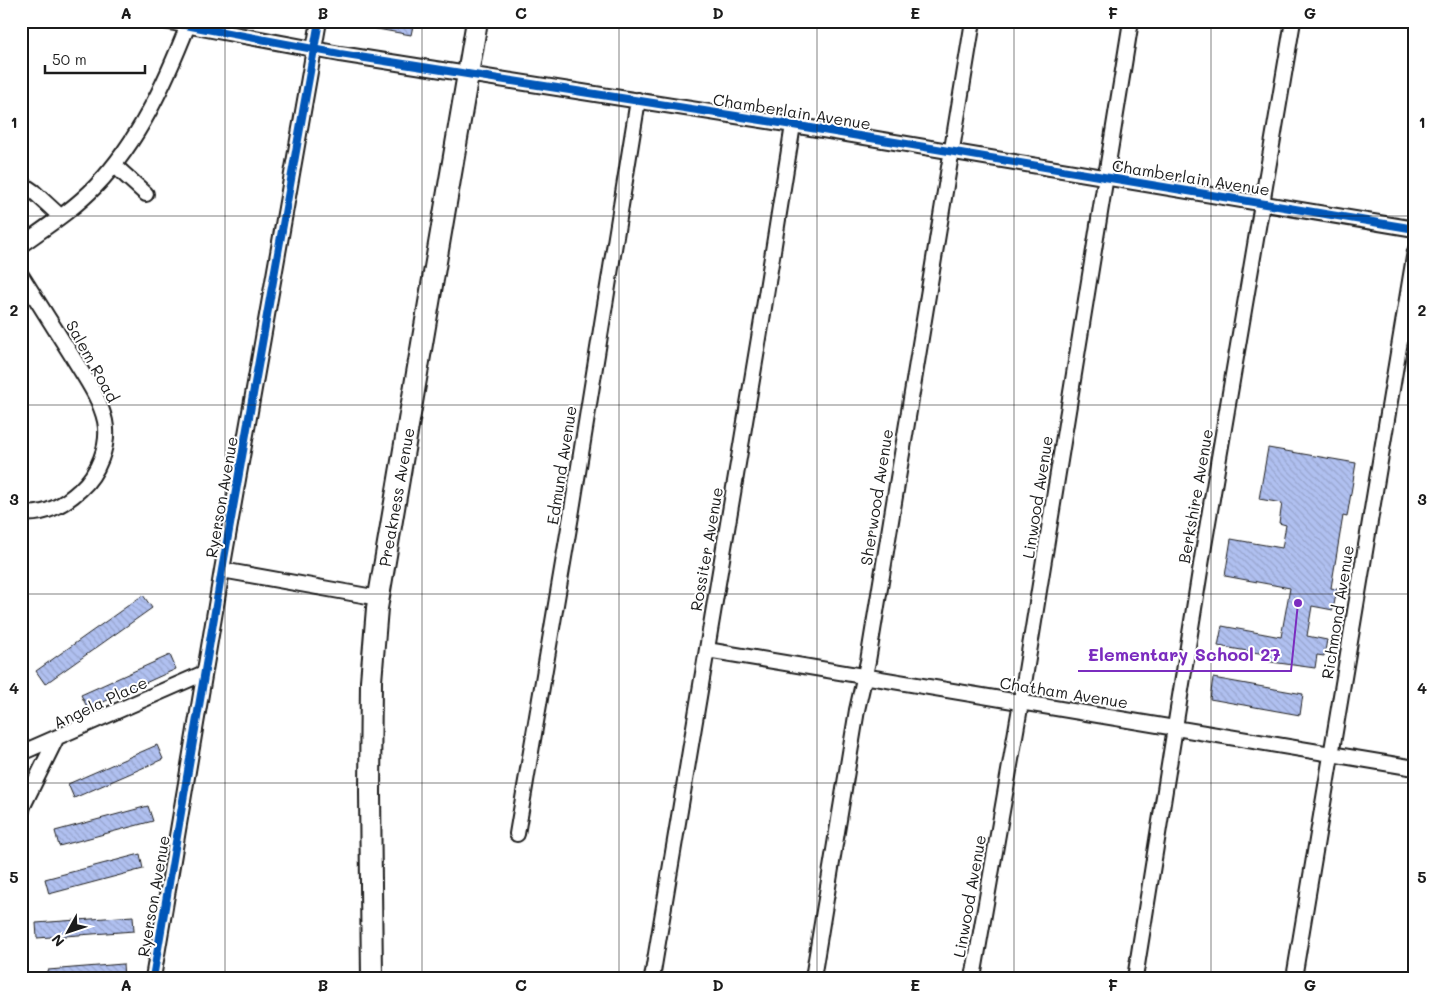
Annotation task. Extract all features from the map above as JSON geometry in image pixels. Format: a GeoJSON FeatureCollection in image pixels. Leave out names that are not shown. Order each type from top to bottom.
{"type":"FeatureCollection","features":[{"type":"Feature","properties":{"kind":"main road","name":"Preakness Avenue"},"geometry":{"type":"LineString","coordinates":[[372,978],[371,681],[379,598],[477,21]]}},
{"type":"Feature","properties":{"kind":"street","name":"Chamberlain Avenue"},"geometry":{"type":"LineString","coordinates":[[164,21],[314,49],[793,125],[1415,229]]}},
{"type":"Feature","properties":{"kind":"street","name":"Ryerson Avenue"},"geometry":{"type":"LineString","coordinates":[[153,978],[222,570],[319,21]]}},
{"type":"Feature","properties":{"kind":"street","name":"Sherwood Avenue"},"geometry":{"type":"LineString","coordinates":[[813,978],[973,21]]}},
{"type":"Feature","properties":{"kind":"street","name":"Linwood Avenue"},"geometry":{"type":"LineString","coordinates":[[972,978],[1021,702],[1131,21]]}},
{"type":"Feature","properties":{"kind":"street","name":"Berkshire Avenue"},"geometry":{"type":"LineString","coordinates":[[1135,978],[1204,546],[1293,21]]}},
{"type":"Feature","properties":{"kind":"street"},"geometry":{"type":"LineString","coordinates":[[21,245],[95,187],[114,165],[157,97],[188,25]]}},
{"type":"Feature","properties":{"kind":"street","name":"Edmund Avenue"},"geometry":{"type":"LineString","coordinates":[[516,834],[572,507],[638,100]]}},
{"type":"Feature","properties":{"kind":"street","name":"Rossiter Avenue"},"geometry":{"type":"LineString","coordinates":[[652,978],[793,125]]}},
{"type":"Feature","properties":{"kind":"street"},"geometry":{"type":"LineString","coordinates":[[114,165],[146,194]]}},
{"type":"Feature","properties":{"kind":"street"},"geometry":{"type":"LineString","coordinates":[[21,183],[34,192],[60,216]]}},
{"type":"Feature","properties":{"kind":"street","name":"Richmond Avenue"},"geometry":{"type":"LineString","coordinates":[[1294,978],[1415,251]]}},
{"type":"Feature","properties":{"kind":"street","name":"Salem Road"},"geometry":{"type":"LineString","coordinates":[[21,275],[90,386],[103,413],[106,430],[103,451],[99,462],[82,488],[56,507],[36,513],[21,513]]}},
{"type":"Feature","properties":{"kind":"street"},"geometry":{"type":"LineString","coordinates":[[222,570],[379,598]]}},
{"type":"Feature","properties":{"kind":"street","name":"Chatham Avenue"},"geometry":{"type":"LineString","coordinates":[[707,650],[1415,768]]}},
{"type":"Feature","properties":{"kind":"street","name":"Angela Place"},"geometry":{"type":"LineString","coordinates":[[21,813],[56,739],[204,674]]}},
{"type":"Feature","properties":{"kind":"street"},"geometry":{"type":"LineString","coordinates":[[21,753],[56,739]]}},
{"type":"Feature","properties":{"kind":"water"},"geometry":{"type":"Polygon","coordinates":[[[765,21],[836,21],[826,27],[775,26],[765,21]]]}},
{"type":"Feature","properties":{"kind":"building"},"geometry":{"type":"Polygon","coordinates":[[[366,21],[414,21],[411,35],[366,27],[366,21]]]}},
{"type":"Feature","properties":{"kind":"building"},"geometry":{"type":"Polygon","coordinates":[[[1268,448],[1356,463],[1347,517],[1343,516],[1331,588],[1337,589],[1333,610],[1312,606],[1307,636],[1327,640],[1324,656],[1317,655],[1315,668],[1264,661],[1265,654],[1218,646],[1222,626],[1281,637],[1290,588],[1225,576],[1231,539],[1282,548],[1286,525],[1279,523],[1282,503],[1259,499],[1268,448]]]}},
{"type":"Feature","properties":{"kind":"building"},"geometry":{"type":"Polygon","coordinates":[[[143,595],[152,608],[45,684],[36,671],[143,595]]]}},
{"type":"Feature","properties":{"kind":"building"},"geometry":{"type":"Polygon","coordinates":[[[170,655],[176,669],[88,709],[81,695],[170,655]]]}},
{"type":"Feature","properties":{"kind":"building"},"geometry":{"type":"Polygon","coordinates":[[[1213,678],[1303,694],[1300,715],[1210,699],[1213,678]]]}},
{"type":"Feature","properties":{"kind":"building"},"geometry":{"type":"Polygon","coordinates":[[[157,745],[163,759],[74,798],[68,784],[157,745]]]}},
{"type":"Feature","properties":{"kind":"building"},"geometry":{"type":"Polygon","coordinates":[[[148,806],[153,821],[59,846],[55,831],[148,806]]]}},
{"type":"Feature","properties":{"kind":"building"},"geometry":{"type":"Polygon","coordinates":[[[140,854],[143,869],[49,894],[45,879],[140,854]]]}},
{"type":"Feature","properties":{"kind":"building"},"geometry":{"type":"Polygon","coordinates":[[[133,916],[134,931],[37,938],[36,923],[133,916]]]}},
{"type":"Feature","properties":{"kind":"building"},"geometry":{"type":"Polygon","coordinates":[[[123,964],[124,978],[48,978],[48,970],[123,964]]]}},
{"type":"Feature","properties":{"kind":"cycle path"},"geometry":{"type":"LineString","coordinates":[[164,21],[340,54],[793,125],[1415,229]]}},
{"type":"Feature","properties":{"kind":"cycle path"},"geometry":{"type":"LineString","coordinates":[[153,978],[222,570],[319,21]]}},
{"type":"Feature","properties":{"kind":"place","name":"Elementary School 27"},"geometry":{"type":"Point","coordinates":[1298,603]}}]}
